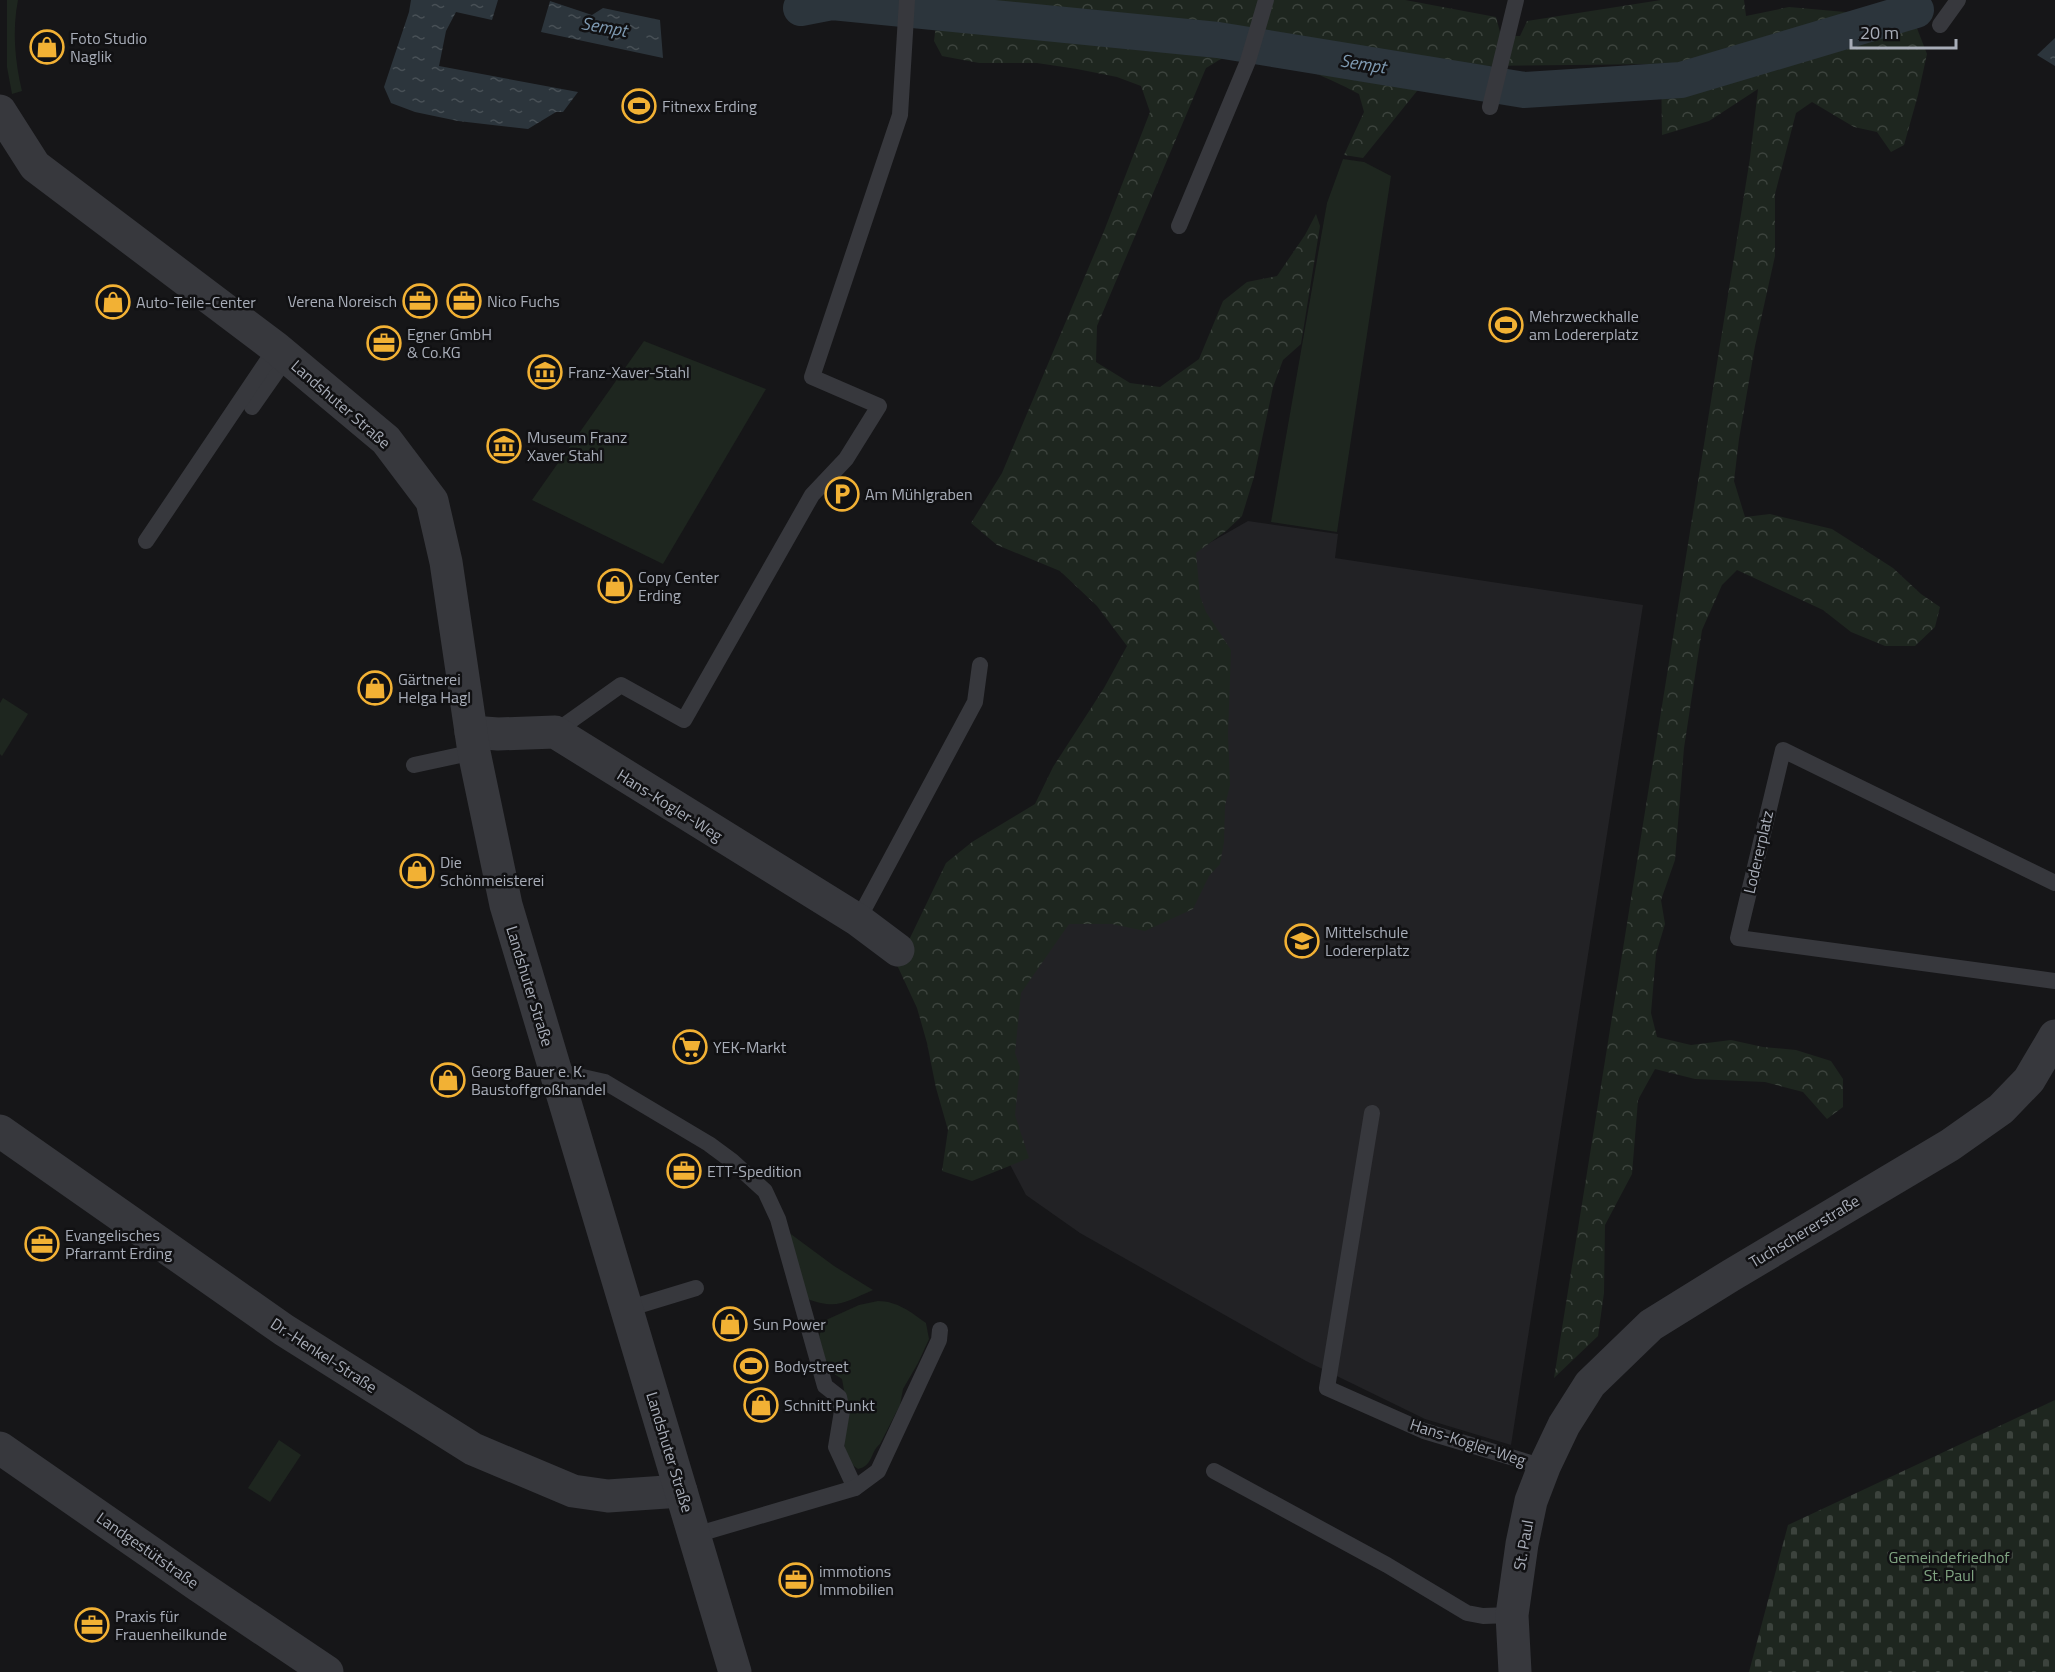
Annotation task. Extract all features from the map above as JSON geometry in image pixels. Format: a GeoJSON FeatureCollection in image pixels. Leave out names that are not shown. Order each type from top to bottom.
{"type":"FeatureCollection","features":[{"type":"Feature","properties":{"kind":"street","name":"Landshuter Straße"},"geometry":{"type":"LineString","coordinates":[[0,111],[34,166],[282,353],[386,440],[432,501],[446,562],[472,742],[506,905],[735,1672]]}},
{"type":"Feature","properties":{"kind":"street"},"geometry":{"type":"LineString","coordinates":[[472,742],[498,734],[555,732]]}},
{"type":"Feature","properties":{"kind":"street","name":"Hans-Kogler-Weg"},"geometry":{"type":"LineString","coordinates":[[555,732],[858,920],[898,950]]}},
{"type":"Feature","properties":{"kind":"street","name":"Tuchschererstraße"},"geometry":{"type":"LineString","coordinates":[[1564,1425],[1651,1325],[1950,1144],[2001,1109],[2029,1080],[2052,1050]]}},
{"type":"Feature","properties":{"kind":"street","name":"Dr.-Henkel-Straße"},"geometry":{"type":"LineString","coordinates":[[0,1131],[284,1330],[473,1449],[573,1491],[608,1497],[681,1491]]}},
{"type":"Feature","properties":{"kind":"street","name":"St. Paul"},"geometry":{"type":"LineString","coordinates":[[1515,1672],[1512,1615],[1522,1544],[1531,1501],[1564,1425]]}},
{"type":"Feature","properties":{"kind":"street","name":"Landgestütstraße"},"geometry":{"type":"LineString","coordinates":[[0,1448],[327,1672]]}},
{"type":"Feature","properties":{"kind":"lane"},"geometry":{"type":"LineString","coordinates":[[555,732],[621,685],[684,720],[812,495],[846,459],[879,406],[812,377],[900,116],[907,0]]}},
{"type":"Feature","properties":{"kind":"lane"},"geometry":{"type":"LineString","coordinates":[[1179,226],[1248,61],[1266,0]]}},
{"type":"Feature","properties":{"kind":"lane"},"geometry":{"type":"LineString","coordinates":[[1490,106],[1516,0]]}},
{"type":"Feature","properties":{"kind":"lane"},"geometry":{"type":"LineString","coordinates":[[1940,25],[1958,0]]}},
{"type":"Feature","properties":{"kind":"lane"},"geometry":{"type":"LineString","coordinates":[[252,407],[282,353]]}},
{"type":"Feature","properties":{"kind":"lane","name":"Landshuter Straße"},"geometry":{"type":"LineString","coordinates":[[146,541],[258,372],[282,353]]}},
{"type":"Feature","properties":{"kind":"lane"},"geometry":{"type":"LineString","coordinates":[[858,920],[975,702],[980,665]]}},
{"type":"Feature","properties":{"kind":"lane"},"geometry":{"type":"LineString","coordinates":[[414,765],[472,742]]}},
{"type":"Feature","properties":{"kind":"lane","name":"Lodererplatz"},"geometry":{"type":"LineString","coordinates":[[2055,883],[1783,750],[1738,938],[2055,981]]}},
{"type":"Feature","properties":{"kind":"lane"},"geometry":{"type":"LineString","coordinates":[[556,1071],[605,1082],[709,1144],[765,1191],[778,1219],[825,1386],[839,1397],[842,1411],[836,1447],[855,1488]]}},
{"type":"Feature","properties":{"kind":"lane","name":"Hans-Kogler-Weg"},"geometry":{"type":"LineString","coordinates":[[1372,1113],[1327,1388],[1424,1431],[1544,1467]]}},
{"type":"Feature","properties":{"kind":"lane"},"geometry":{"type":"LineString","coordinates":[[627,1310],[696,1288]]}},
{"type":"Feature","properties":{"kind":"lane"},"geometry":{"type":"LineString","coordinates":[[694,1535],[855,1488],[878,1471],[939,1340],[940,1330]]}},
{"type":"Feature","properties":{"kind":"lane"},"geometry":{"type":"LineString","coordinates":[[1214,1471],[1387,1564],[1467,1613],[1483,1616],[1512,1615]]}},
{"type":"Feature","properties":{"kind":"shaded area","name":"Mittelschule Lodererplatz"},"geometry":{"type":"Polygon","coordinates":[[[1248,521],[1338,534],[1335,558],[1643,605],[1511,1445],[1425,1419],[1306,1361],[1080,1233],[1026,1195],[987,1121],[999,990],[1190,554],[1248,521]]]}},
{"type":"Feature","properties":{"kind":"green space"},"geometry":{"type":"Polygon","coordinates":[[[7,0],[18,0],[15,46],[22,91],[12,94],[7,67],[7,0]]]}},
{"type":"Feature","properties":{"kind":"green space"},"geometry":{"type":"Polygon","coordinates":[[[939,0],[1405,0],[1496,17],[1501,36],[1520,36],[1527,21],[1661,0],[1744,0],[1746,16],[1789,7],[1913,18],[1927,54],[1904,145],[1891,152],[1877,132],[1854,127],[1812,102],[1796,113],[1775,194],[1775,256],[1755,346],[1734,481],[1745,517],[1770,514],[1832,529],[1893,568],[1921,594],[1940,607],[1935,627],[1915,646],[1885,646],[1851,632],[1823,610],[1737,570],[1722,585],[1702,630],[1684,748],[1675,860],[1661,900],[1665,924],[1656,954],[1651,1013],[1657,1037],[1691,1045],[1731,1040],[1763,1047],[1796,1050],[1831,1061],[1843,1079],[1843,1107],[1827,1119],[1803,1092],[1765,1082],[1695,1079],[1655,1069],[1638,1100],[1632,1174],[1605,1225],[1604,1293],[1598,1336],[1554,1378],[1750,158],[1758,89],[1709,121],[1662,135],[1661,64],[1478,66],[1442,60],[1363,158],[1344,155],[1364,112],[1359,94],[1313,72],[1257,56],[1226,57],[1206,68],[1097,326],[1096,362],[1130,383],[1160,387],[1199,359],[1223,301],[1247,282],[1277,276],[1305,235],[1316,214],[1320,226],[1301,344],[1283,360],[1273,387],[1254,477],[1242,516],[1196,553],[1200,596],[1206,612],[1231,650],[1228,734],[1230,785],[1225,806],[1224,842],[1220,864],[1209,876],[1193,909],[1145,931],[1112,924],[1069,924],[1021,993],[1015,1053],[1020,1067],[1015,1115],[1029,1158],[972,1181],[942,1171],[948,1130],[917,1008],[897,965],[946,863],[972,842],[1035,804],[1053,767],[1104,688],[1127,646],[1097,606],[1060,571],[997,545],[971,523],[1002,473],[1104,231],[1150,112],[1141,86],[1117,77],[1037,63],[979,63],[942,56],[934,41],[939,0]]]}},
{"type":"Feature","properties":{"kind":"green space"},"geometry":{"type":"Polygon","coordinates":[[[1343,159],[1364,162],[1391,176],[1337,532],[1271,522],[1327,203],[1343,159]]]}},
{"type":"Feature","properties":{"kind":"green space"},"geometry":{"type":"Polygon","coordinates":[[[644,341],[766,389],[663,564],[532,500],[644,341]]]}},
{"type":"Feature","properties":{"kind":"green space"},"geometry":{"type":"Polygon","coordinates":[[[3,698],[28,714],[2,756],[0,754],[0,703],[3,698]]]}},
{"type":"Feature","properties":{"kind":"green space"},"geometry":{"type":"Polygon","coordinates":[[[788,1232],[834,1266],[873,1290],[848,1301],[834,1304],[807,1299],[788,1232]]]}},
{"type":"Feature","properties":{"kind":"green space"},"geometry":{"type":"Polygon","coordinates":[[[878,1301],[898,1305],[926,1323],[929,1339],[903,1389],[900,1405],[880,1444],[869,1462],[858,1469],[851,1463],[845,1449],[845,1431],[850,1406],[846,1401],[842,1379],[828,1370],[819,1336],[826,1320],[859,1305],[878,1301]]]}},
{"type":"Feature","properties":{"kind":"green space","name":"Gemeindefriedhof St. Paul"},"geometry":{"type":"Polygon","coordinates":[[[2055,1400],[2055,1672],[1749,1672],[1788,1525],[2055,1400]]]}},
{"type":"Feature","properties":{"kind":"green space"},"geometry":{"type":"Polygon","coordinates":[[[279,1440],[301,1455],[270,1502],[248,1488],[279,1440]]]}},
{"type":"Feature","properties":{"kind":"water"},"geometry":{"type":"Polygon","coordinates":[[[411,0],[498,0],[492,20],[456,12],[446,31],[439,66],[578,92],[563,112],[556,112],[528,129],[458,121],[415,112],[391,103],[384,87],[411,0]]]}},
{"type":"Feature","properties":{"kind":"water"},"geometry":{"type":"Polygon","coordinates":[[[550,1],[592,15],[603,8],[660,20],[663,58],[541,32],[550,1]]]}},
{"type":"Feature","properties":{"kind":"water"},"geometry":{"type":"Polygon","coordinates":[[[2055,38],[2055,66],[2037,55],[2055,38]]]}},
{"type":"Feature","properties":{"kind":"waterway","name":"Sempt"},"geometry":{"type":"LineString","coordinates":[[801,8],[832,2],[1218,40],[1524,90],[1681,80],[1916,10]]}},
{"type":"Feature","properties":{"kind":"place","name":"Foto Studio Naglik"},"geometry":{"type":"Point","coordinates":[47,47]}},
{"type":"Feature","properties":{"kind":"place","name":"Fitnexx Erding"},"geometry":{"type":"Point","coordinates":[639,106]}},
{"type":"Feature","properties":{"kind":"place","name":"Verena Noreisch"},"geometry":{"type":"Point","coordinates":[420,301]}},
{"type":"Feature","properties":{"kind":"place","name":"Nico Fuchs"},"geometry":{"type":"Point","coordinates":[464,301]}},
{"type":"Feature","properties":{"kind":"place","name":"Auto-Teile-Center"},"geometry":{"type":"Point","coordinates":[113,302]}},
{"type":"Feature","properties":{"kind":"place","name":"Mehrzweckhalle am Lodererplatz"},"geometry":{"type":"Point","coordinates":[1506,325]}},
{"type":"Feature","properties":{"kind":"place","name":"Egner GmbH & Co.KG"},"geometry":{"type":"Point","coordinates":[384,343]}},
{"type":"Feature","properties":{"kind":"place","name":"Franz-Xaver-Stahl"},"geometry":{"type":"Point","coordinates":[545,372]}},
{"type":"Feature","properties":{"kind":"place","name":"Museum Franz Xaver Stahl"},"geometry":{"type":"Point","coordinates":[504,446]}},
{"type":"Feature","properties":{"kind":"place","name":"Am Mühlgraben"},"geometry":{"type":"Point","coordinates":[842,494]}},
{"type":"Feature","properties":{"kind":"place","name":"Copy Center Erding"},"geometry":{"type":"Point","coordinates":[615,586]}},
{"type":"Feature","properties":{"kind":"place","name":"Gärtnerei Helga Hagl"},"geometry":{"type":"Point","coordinates":[375,688]}},
{"type":"Feature","properties":{"kind":"place","name":"Die Schönmeisterei"},"geometry":{"type":"Point","coordinates":[417,871]}},
{"type":"Feature","properties":{"kind":"place","name":"Mittelschule Lodererplatz"},"geometry":{"type":"Point","coordinates":[1302,941]}},
{"type":"Feature","properties":{"kind":"place","name":"YEK-Markt"},"geometry":{"type":"Point","coordinates":[690,1047]}},
{"type":"Feature","properties":{"kind":"place","name":"Georg Bauer e. K. Baustoffgroßhandel"},"geometry":{"type":"Point","coordinates":[448,1080]}},
{"type":"Feature","properties":{"kind":"place","name":"ETT-Spedition"},"geometry":{"type":"Point","coordinates":[684,1171]}},
{"type":"Feature","properties":{"kind":"place","name":"Evangelisches Pfarramt Erding"},"geometry":{"type":"Point","coordinates":[42,1244]}},
{"type":"Feature","properties":{"kind":"place","name":"Sun Power"},"geometry":{"type":"Point","coordinates":[730,1324]}},
{"type":"Feature","properties":{"kind":"place","name":"Bodystreet"},"geometry":{"type":"Point","coordinates":[751,1366]}},
{"type":"Feature","properties":{"kind":"place","name":"Schnitt Punkt"},"geometry":{"type":"Point","coordinates":[761,1405]}},
{"type":"Feature","properties":{"kind":"place","name":"immotions Immobilien"},"geometry":{"type":"Point","coordinates":[796,1580]}},
{"type":"Feature","properties":{"kind":"place","name":"Praxis für Frauenheilkunde"},"geometry":{"type":"Point","coordinates":[92,1625]}}]}
